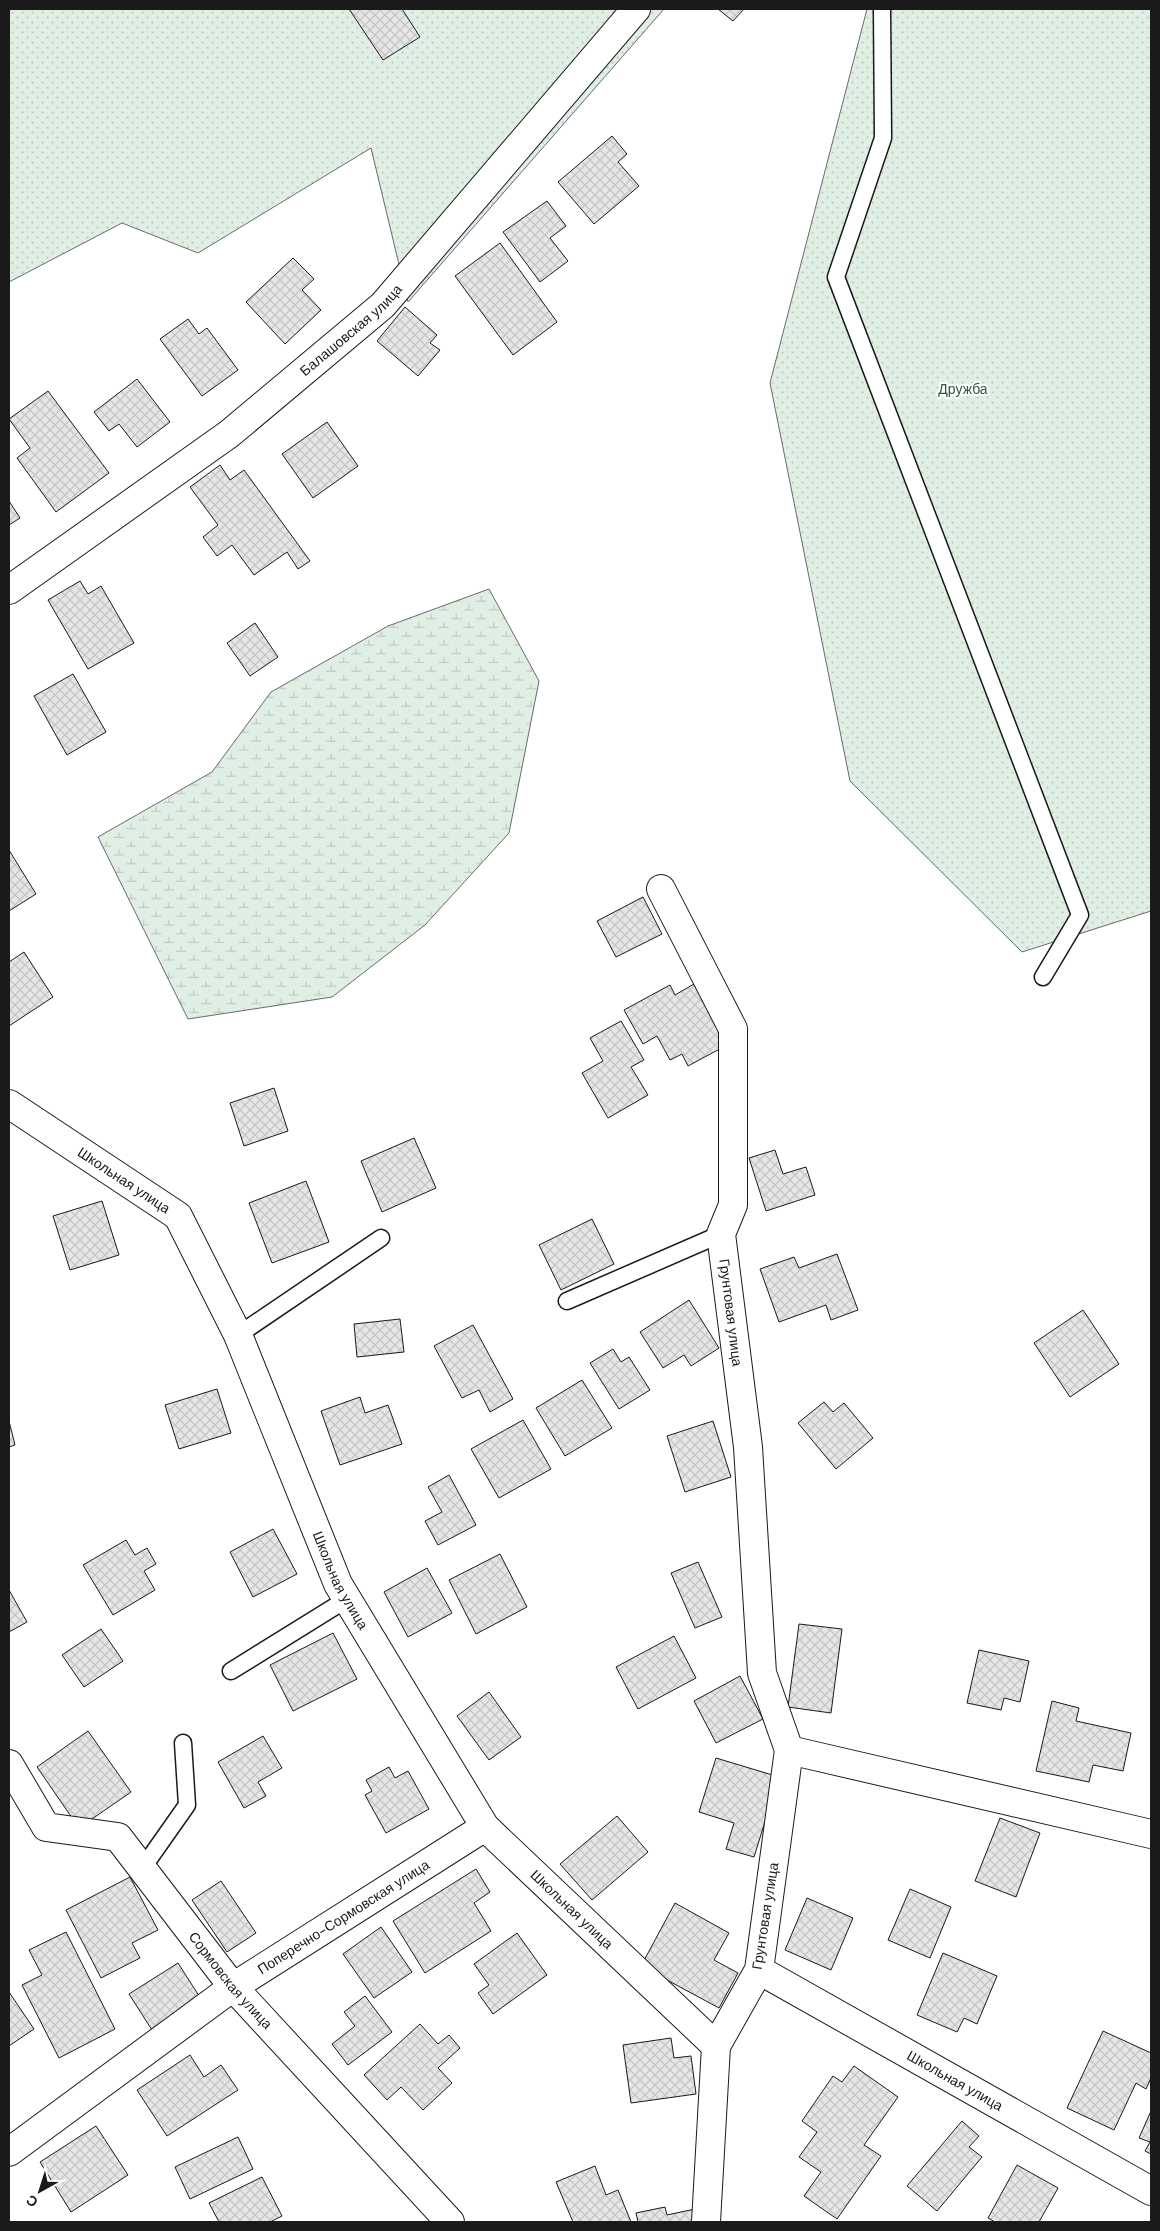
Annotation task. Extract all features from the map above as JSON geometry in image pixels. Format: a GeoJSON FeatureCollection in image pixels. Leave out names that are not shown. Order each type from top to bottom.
{"type":"FeatureCollection","features":[{"type":"Feature","properties":{"kind":"street","name":"Балашовская улица"},"geometry":{"type":"LineString","coordinates":[[9,590],[229,434],[382,305],[636,9]]}},
{"type":"Feature","properties":{"kind":"street","name":"Грунтовая улица"},"geometry":{"type":"LineString","coordinates":[[661,889],[733,1029],[733,1204],[721,1234],[748,1447],[762,1673],[789,1750],[759,1970],[716,2046],[706,2222]]}},
{"type":"Feature","properties":{"kind":"street","name":"Школьная улица"},"geometry":{"type":"LineString","coordinates":[[9,1104],[178,1216],[238,1335],[338,1584],[485,1827],[716,2046]]}},
{"type":"Feature","properties":{"kind":"street"},"geometry":{"type":"LineString","coordinates":[[789,1750],[1151,1834]]}},
{"type":"Feature","properties":{"kind":"street","name":"Сормовская улица"},"geometry":{"type":"LineString","coordinates":[[9,1764],[46,1827],[118,1837],[233,1987],[450,2222]]}},
{"type":"Feature","properties":{"kind":"street","name":"Поперечно-Сормовская улица"},"geometry":{"type":"LineString","coordinates":[[9,2152],[233,1987],[485,1827]]}},
{"type":"Feature","properties":{"kind":"street","name":"Школьная улица"},"geometry":{"type":"LineString","coordinates":[[759,1970],[1151,2191]]}},
{"type":"Feature","properties":{"kind":"lane"},"geometry":{"type":"LineString","coordinates":[[882,9],[883,138],[836,277],[1080,915],[1043,977]]}},
{"type":"Feature","properties":{"kind":"lane"},"geometry":{"type":"LineString","coordinates":[[567,1301],[721,1234]]}},
{"type":"Feature","properties":{"kind":"lane"},"geometry":{"type":"LineString","coordinates":[[238,1335],[381,1238]]}},
{"type":"Feature","properties":{"kind":"lane"},"geometry":{"type":"LineString","coordinates":[[231,1670],[347,1599]]}},
{"type":"Feature","properties":{"kind":"lane"},"geometry":{"type":"LineString","coordinates":[[142,1869],[187,1804],[183,1743]]}},
{"type":"Feature","properties":{"kind":"green space"},"geometry":{"type":"Polygon","coordinates":[[[9,9],[664,9],[408,302],[371,148],[198,253],[122,223],[9,282],[9,9]]]}},
{"type":"Feature","properties":{"kind":"green space","name":"Дружба"},"geometry":{"type":"Polygon","coordinates":[[[867,9],[1151,9],[1151,911],[1022,952],[850,781],[770,383],[867,9]]]}},
{"type":"Feature","properties":{"kind":"green space"},"geometry":{"type":"Polygon","coordinates":[[[489,589],[539,681],[509,833],[425,925],[332,997],[188,1019],[98,837],[212,772],[271,692],[388,626],[489,589]]]}},
{"type":"Feature","properties":{"kind":"building"},"geometry":{"type":"Polygon","coordinates":[[[349,9],[402,9],[420,37],[383,60],[349,9]]]}},
{"type":"Feature","properties":{"kind":"building"},"geometry":{"type":"Polygon","coordinates":[[[718,9],[744,9],[733,21],[718,9]]]}},
{"type":"Feature","properties":{"kind":"building"},"geometry":{"type":"Polygon","coordinates":[[[612,136],[627,154],[618,162],[639,186],[594,224],[558,182],[612,136]]]}},
{"type":"Feature","properties":{"kind":"building"},"geometry":{"type":"Polygon","coordinates":[[[547,201],[566,226],[550,238],[568,261],[540,282],[503,232],[547,201]]]}},
{"type":"Feature","properties":{"kind":"building"},"geometry":{"type":"Polygon","coordinates":[[[500,243],[557,322],[513,355],[455,276],[500,243]]]}},
{"type":"Feature","properties":{"kind":"building"},"geometry":{"type":"Polygon","coordinates":[[[293,258],[314,279],[302,290],[321,310],[285,344],[246,302],[293,258]]]}},
{"type":"Feature","properties":{"kind":"building"},"geometry":{"type":"Polygon","coordinates":[[[405,307],[437,335],[430,343],[440,350],[418,376],[377,341],[405,307]]]}},
{"type":"Feature","properties":{"kind":"building"},"geometry":{"type":"Polygon","coordinates":[[[188,319],[199,334],[207,328],[238,370],[202,396],[160,339],[188,319]]]}},
{"type":"Feature","properties":{"kind":"building"},"geometry":{"type":"Polygon","coordinates":[[[137,379],[170,422],[137,447],[119,424],[109,431],[94,412],[137,379]]]}},
{"type":"Feature","properties":{"kind":"building"},"geometry":{"type":"Polygon","coordinates":[[[48,391],[109,473],[56,512],[17,458],[30,448],[9,419],[48,391]]]}},
{"type":"Feature","properties":{"kind":"building"},"geometry":{"type":"Polygon","coordinates":[[[327,422],[358,466],[313,498],[282,454],[327,422]]]}},
{"type":"Feature","properties":{"kind":"building"},"geometry":{"type":"Polygon","coordinates":[[[220,465],[230,480],[244,470],[310,561],[298,569],[287,552],[254,575],[232,545],[217,556],[203,537],[218,525],[190,487],[220,465]]]}},
{"type":"Feature","properties":{"kind":"building"},"geometry":{"type":"Polygon","coordinates":[[[9,501],[20,518],[9,525],[9,501]]]}},
{"type":"Feature","properties":{"kind":"building"},"geometry":{"type":"Polygon","coordinates":[[[80,581],[88,594],[101,586],[134,643],[88,669],[48,600],[80,581]]]}},
{"type":"Feature","properties":{"kind":"building"},"geometry":{"type":"Polygon","coordinates":[[[255,623],[278,657],[250,676],[227,643],[255,623]]]}},
{"type":"Feature","properties":{"kind":"building"},"geometry":{"type":"Polygon","coordinates":[[[73,674],[106,732],[67,755],[34,696],[73,674]]]}},
{"type":"Feature","properties":{"kind":"building"},"geometry":{"type":"Polygon","coordinates":[[[9,850],[36,894],[9,911],[9,850]]]}},
{"type":"Feature","properties":{"kind":"building"},"geometry":{"type":"Polygon","coordinates":[[[643,897],[662,934],[616,957],[597,921],[643,897]]]}},
{"type":"Feature","properties":{"kind":"building"},"geometry":{"type":"Polygon","coordinates":[[[24,952],[53,997],[9,1026],[9,962],[24,952]]]}},
{"type":"Feature","properties":{"kind":"building"},"geometry":{"type":"Polygon","coordinates":[[[694,984],[727,1045],[688,1066],[682,1054],[670,1060],[657,1036],[643,1044],[624,1010],[670,985],[675,995],[694,984]]]}},
{"type":"Feature","properties":{"kind":"building"},"geometry":{"type":"Polygon","coordinates":[[[621,1021],[644,1060],[631,1067],[648,1095],[608,1118],[582,1073],[603,1061],[590,1038],[621,1021]]]}},
{"type":"Feature","properties":{"kind":"building"},"geometry":{"type":"Polygon","coordinates":[[[274,1088],[288,1131],[244,1146],[230,1103],[274,1088]]]}},
{"type":"Feature","properties":{"kind":"building"},"geometry":{"type":"Polygon","coordinates":[[[414,1138],[436,1188],[382,1212],[361,1161],[414,1138]]]}},
{"type":"Feature","properties":{"kind":"building"},"geometry":{"type":"Polygon","coordinates":[[[775,1150],[783,1174],[806,1167],[815,1195],[766,1211],[749,1158],[775,1150]]]}},
{"type":"Feature","properties":{"kind":"building"},"geometry":{"type":"Polygon","coordinates":[[[306,1181],[329,1242],[272,1263],[249,1203],[306,1181]]]}},
{"type":"Feature","properties":{"kind":"building"},"geometry":{"type":"Polygon","coordinates":[[[102,1201],[119,1255],[70,1270],[53,1216],[102,1201]]]}},
{"type":"Feature","properties":{"kind":"building"},"geometry":{"type":"Polygon","coordinates":[[[592,1219],[614,1264],[561,1290],[539,1245],[592,1219]]]}},
{"type":"Feature","properties":{"kind":"building"},"geometry":{"type":"Polygon","coordinates":[[[837,1254],[858,1310],[831,1320],[826,1305],[779,1322],[760,1269],[794,1257],[799,1268],[837,1254]]]}},
{"type":"Feature","properties":{"kind":"building"},"geometry":{"type":"Polygon","coordinates":[[[689,1300],[719,1348],[691,1366],[684,1355],[663,1368],[640,1332],[689,1300]]]}},
{"type":"Feature","properties":{"kind":"building"},"geometry":{"type":"Polygon","coordinates":[[[1083,1310],[1119,1364],[1070,1397],[1034,1343],[1083,1310]]]}},
{"type":"Feature","properties":{"kind":"building"},"geometry":{"type":"Polygon","coordinates":[[[400,1319],[404,1352],[357,1357],[354,1324],[400,1319]]]}},
{"type":"Feature","properties":{"kind":"building"},"geometry":{"type":"Polygon","coordinates":[[[473,1325],[513,1399],[490,1412],[479,1390],[462,1398],[434,1346],[473,1325]]]}},
{"type":"Feature","properties":{"kind":"building"},"geometry":{"type":"Polygon","coordinates":[[[613,1349],[621,1362],[629,1357],[650,1390],[619,1409],[590,1363],[613,1349]]]}},
{"type":"Feature","properties":{"kind":"building"},"geometry":{"type":"Polygon","coordinates":[[[582,1380],[612,1428],[565,1456],[536,1408],[582,1380]]]}},
{"type":"Feature","properties":{"kind":"building"},"geometry":{"type":"Polygon","coordinates":[[[217,1389],[231,1433],[179,1449],[165,1405],[217,1389]]]}},
{"type":"Feature","properties":{"kind":"building"},"geometry":{"type":"Polygon","coordinates":[[[360,1397],[365,1413],[388,1405],[402,1444],[340,1465],[321,1411],[360,1397]]]}},
{"type":"Feature","properties":{"kind":"building"},"geometry":{"type":"Polygon","coordinates":[[[824,1402],[833,1412],[844,1403],[873,1438],[836,1469],[798,1423],[824,1402]]]}},
{"type":"Feature","properties":{"kind":"building"},"geometry":{"type":"Polygon","coordinates":[[[523,1420],[551,1469],[499,1498],[471,1449],[523,1420]]]}},
{"type":"Feature","properties":{"kind":"building"},"geometry":{"type":"Polygon","coordinates":[[[9,1421],[15,1445],[9,1447],[9,1421]]]}},
{"type":"Feature","properties":{"kind":"building"},"geometry":{"type":"Polygon","coordinates":[[[713,1421],[731,1477],[685,1492],[667,1436],[713,1421]]]}},
{"type":"Feature","properties":{"kind":"building"},"geometry":{"type":"Polygon","coordinates":[[[449,1475],[476,1525],[438,1545],[425,1521],[442,1512],[428,1487],[449,1475]]]}},
{"type":"Feature","properties":{"kind":"building"},"geometry":{"type":"Polygon","coordinates":[[[273,1529],[297,1574],[253,1597],[230,1552],[273,1529]]]}},
{"type":"Feature","properties":{"kind":"building"},"geometry":{"type":"Polygon","coordinates":[[[126,1540],[135,1555],[147,1548],[156,1564],[144,1571],[155,1590],[113,1615],[83,1565],[126,1540]]]}},
{"type":"Feature","properties":{"kind":"building"},"geometry":{"type":"Polygon","coordinates":[[[500,1554],[527,1607],[476,1634],[449,1580],[500,1554]]]}},
{"type":"Feature","properties":{"kind":"building"},"geometry":{"type":"Polygon","coordinates":[[[698,1562],[722,1617],[695,1628],[671,1573],[698,1562]]]}},
{"type":"Feature","properties":{"kind":"building"},"geometry":{"type":"Polygon","coordinates":[[[427,1568],[452,1613],[408,1637],[384,1592],[427,1568]]]}},
{"type":"Feature","properties":{"kind":"building"},"geometry":{"type":"Polygon","coordinates":[[[9,1590],[27,1622],[9,1632],[9,1590]]]}},
{"type":"Feature","properties":{"kind":"building"},"geometry":{"type":"Polygon","coordinates":[[[799,1624],[842,1629],[831,1713],[788,1707],[799,1624]]]}},
{"type":"Feature","properties":{"kind":"building"},"geometry":{"type":"Polygon","coordinates":[[[101,1629],[123,1661],[84,1687],[62,1655],[101,1629]]]}},
{"type":"Feature","properties":{"kind":"building"},"geometry":{"type":"Polygon","coordinates":[[[333,1633],[357,1679],[293,1711],[270,1665],[333,1633]]]}},
{"type":"Feature","properties":{"kind":"building"},"geometry":{"type":"Polygon","coordinates":[[[674,1636],[696,1678],[638,1709],[616,1667],[674,1636]]]}},
{"type":"Feature","properties":{"kind":"building"},"geometry":{"type":"Polygon","coordinates":[[[979,1650],[1029,1661],[1020,1702],[1004,1698],[1001,1710],[967,1703],[979,1650]]]}},
{"type":"Feature","properties":{"kind":"building"},"geometry":{"type":"Polygon","coordinates":[[[740,1676],[763,1719],[716,1743],[694,1701],[740,1676]]]}},
{"type":"Feature","properties":{"kind":"building"},"geometry":{"type":"Polygon","coordinates":[[[489,1692],[521,1737],[489,1760],[457,1716],[489,1692]]]}},
{"type":"Feature","properties":{"kind":"building"},"geometry":{"type":"Polygon","coordinates":[[[1052,1701],[1079,1708],[1076,1721],[1131,1733],[1123,1771],[1093,1765],[1089,1782],[1036,1771],[1052,1701]]]}},
{"type":"Feature","properties":{"kind":"building"},"geometry":{"type":"Polygon","coordinates":[[[88,1731],[131,1792],[79,1828],[37,1767],[88,1731]]]}},
{"type":"Feature","properties":{"kind":"building"},"geometry":{"type":"Polygon","coordinates":[[[263,1736],[282,1768],[258,1782],[266,1796],[244,1808],[218,1762],[263,1736]]]}},
{"type":"Feature","properties":{"kind":"building"},"geometry":{"type":"Polygon","coordinates":[[[716,1758],[779,1777],[754,1857],[726,1849],[734,1823],[699,1812],[716,1758]]]}},
{"type":"Feature","properties":{"kind":"building"},"geometry":{"type":"Polygon","coordinates":[[[389,1767],[395,1778],[408,1771],[429,1809],[386,1833],[365,1795],[372,1791],[366,1780],[389,1767]]]}},
{"type":"Feature","properties":{"kind":"building"},"geometry":{"type":"Polygon","coordinates":[[[617,1816],[648,1852],[592,1900],[560,1864],[617,1816]]]}},
{"type":"Feature","properties":{"kind":"building"},"geometry":{"type":"Polygon","coordinates":[[[1000,1818],[1040,1833],[1016,1897],[975,1881],[1000,1818]]]}},
{"type":"Feature","properties":{"kind":"building"},"geometry":{"type":"Polygon","coordinates":[[[476,1869],[490,1892],[474,1903],[491,1931],[425,1973],[393,1921],[476,1869]]]}},
{"type":"Feature","properties":{"kind":"building"},"geometry":{"type":"Polygon","coordinates":[[[130,1877],[158,1930],[132,1943],[140,1958],[101,1978],[66,1910],[130,1877]]]}},
{"type":"Feature","properties":{"kind":"building"},"geometry":{"type":"Polygon","coordinates":[[[221,1881],[256,1933],[227,1952],[192,1900],[221,1881]]]}},
{"type":"Feature","properties":{"kind":"building"},"geometry":{"type":"Polygon","coordinates":[[[910,1889],[951,1907],[930,1958],[888,1940],[910,1889]]]}},
{"type":"Feature","properties":{"kind":"building"},"geometry":{"type":"Polygon","coordinates":[[[807,1898],[853,1918],[831,1970],[785,1950],[807,1898]]]}},
{"type":"Feature","properties":{"kind":"building"},"geometry":{"type":"Polygon","coordinates":[[[675,1903],[729,1933],[714,1960],[738,1973],[719,2008],[641,1966],[675,1903]]]}},
{"type":"Feature","properties":{"kind":"building"},"geometry":{"type":"Polygon","coordinates":[[[381,1927],[412,1972],[374,1998],[343,1954],[381,1927]]]}},
{"type":"Feature","properties":{"kind":"building"},"geometry":{"type":"Polygon","coordinates":[[[66,1932],[115,2029],[59,2058],[22,1985],[42,1975],[29,1950],[66,1932]]]}},
{"type":"Feature","properties":{"kind":"building"},"geometry":{"type":"Polygon","coordinates":[[[517,1933],[547,1975],[493,2014],[478,1993],[489,1985],[474,1964],[517,1933]]]}},
{"type":"Feature","properties":{"kind":"building"},"geometry":{"type":"Polygon","coordinates":[[[943,1953],[997,1976],[977,2024],[964,2018],[957,2032],[917,2015],[943,1953]]]}},
{"type":"Feature","properties":{"kind":"building"},"geometry":{"type":"Polygon","coordinates":[[[178,1963],[201,1999],[152,2030],[129,1994],[178,1963]]]}},
{"type":"Feature","properties":{"kind":"building"},"geometry":{"type":"Polygon","coordinates":[[[9,1992],[34,2029],[9,2046],[9,1992]]]}},
{"type":"Feature","properties":{"kind":"building"},"geometry":{"type":"Polygon","coordinates":[[[365,1996],[392,2032],[348,2065],[332,2044],[355,2026],[344,2012],[365,1996]]]}},
{"type":"Feature","properties":{"kind":"building"},"geometry":{"type":"Polygon","coordinates":[[[420,2024],[438,2044],[449,2035],[460,2048],[438,2068],[452,2083],[423,2110],[401,2087],[387,2100],[364,2075],[420,2024]]]}},
{"type":"Feature","properties":{"kind":"building"},"geometry":{"type":"Polygon","coordinates":[[[1103,2031],[1151,2053],[1151,2078],[1146,2089],[1136,2083],[1114,2130],[1067,2108],[1103,2031]]]}},
{"type":"Feature","properties":{"kind":"building"},"geometry":{"type":"Polygon","coordinates":[[[671,2038],[674,2058],[691,2056],[696,2094],[631,2103],[623,2045],[671,2038]]]}},
{"type":"Feature","properties":{"kind":"building"},"geometry":{"type":"Polygon","coordinates":[[[190,2055],[204,2077],[221,2065],[238,2090],[167,2136],[137,2090],[190,2055]]]}},
{"type":"Feature","properties":{"kind":"building"},"geometry":{"type":"Polygon","coordinates":[[[854,2066],[898,2097],[864,2145],[881,2156],[837,2219],[804,2196],[821,2172],[799,2157],[817,2132],[802,2121],[833,2076],[842,2082],[854,2066]]]}},
{"type":"Feature","properties":{"kind":"building"},"geometry":{"type":"Polygon","coordinates":[[[1151,2111],[1151,2154],[1145,2151],[1150,2142],[1139,2138],[1151,2111]]]}},
{"type":"Feature","properties":{"kind":"building"},"geometry":{"type":"Polygon","coordinates":[[[962,2121],[979,2136],[969,2147],[982,2157],[937,2211],[907,2186],[962,2121]]]}},
{"type":"Feature","properties":{"kind":"building"},"geometry":{"type":"Polygon","coordinates":[[[96,2126],[128,2175],[71,2212],[40,2162],[96,2126]]]}},
{"type":"Feature","properties":{"kind":"building"},"geometry":{"type":"Polygon","coordinates":[[[238,2137],[253,2169],[190,2199],[175,2167],[238,2137]]]}},
{"type":"Feature","properties":{"kind":"building"},"geometry":{"type":"Polygon","coordinates":[[[1017,2165],[1058,2188],[1039,2222],[995,2222],[988,2218],[1017,2165]]]}},
{"type":"Feature","properties":{"kind":"building"},"geometry":{"type":"Polygon","coordinates":[[[595,2166],[606,2195],[618,2190],[631,2222],[573,2222],[556,2182],[595,2166]]]}},
{"type":"Feature","properties":{"kind":"building"},"geometry":{"type":"Polygon","coordinates":[[[262,2177],[282,2216],[270,2222],[219,2222],[209,2203],[262,2177]]]}},
{"type":"Feature","properties":{"kind":"building"},"geometry":{"type":"Polygon","coordinates":[[[665,2207],[667,2215],[695,2209],[697,2222],[638,2222],[636,2213],[665,2207]]]}}]}
